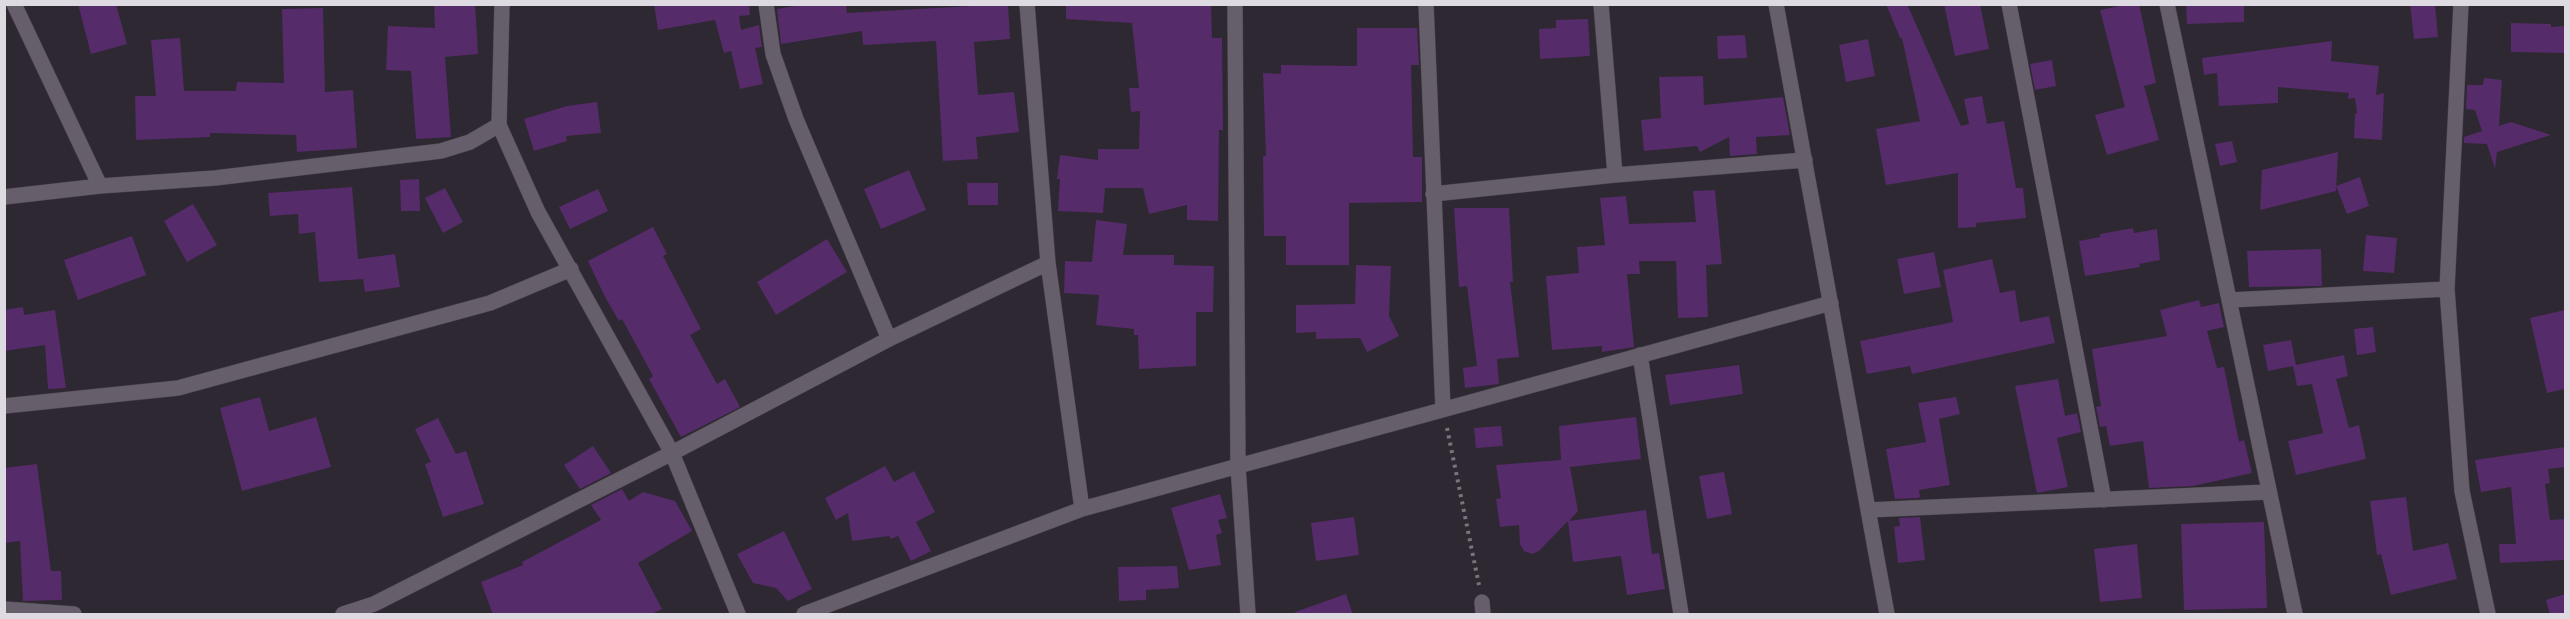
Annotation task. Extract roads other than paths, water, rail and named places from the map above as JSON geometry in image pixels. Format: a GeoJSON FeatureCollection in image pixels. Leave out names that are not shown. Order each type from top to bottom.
{"type":"FeatureCollection","features":[{"type":"Feature","properties":{"kind":"street"},"geometry":{"type":"LineString","coordinates":[[14,4],[100,186]]}},
{"type":"Feature","properties":{"kind":"street"},"geometry":{"type":"LineString","coordinates":[[502,4],[499,125],[538,212],[672,453],[738,615]]}},
{"type":"Feature","properties":{"kind":"street"},"geometry":{"type":"LineString","coordinates":[[766,4],[773,54],[796,119],[889,339]]}},
{"type":"Feature","properties":{"kind":"street"},"geometry":{"type":"LineString","coordinates":[[1027,4],[1048,263],[1082,509]]}},
{"type":"Feature","properties":{"kind":"street"},"geometry":{"type":"LineString","coordinates":[[1235,4],[1238,466],[1248,615]]}},
{"type":"Feature","properties":{"kind":"street"},"geometry":{"type":"LineString","coordinates":[[1425,4],[1443,409]]}},
{"type":"Feature","properties":{"kind":"street"},"geometry":{"type":"LineString","coordinates":[[1601,4],[1615,175]]}},
{"type":"Feature","properties":{"kind":"street"},"geometry":{"type":"LineString","coordinates":[[1776,4],[1887,615]]}},
{"type":"Feature","properties":{"kind":"street"},"geometry":{"type":"LineString","coordinates":[[2009,4],[2103,500]]}},
{"type":"Feature","properties":{"kind":"street"},"geometry":{"type":"LineString","coordinates":[[2167,4],[2230,300],[2267,492],[2295,615]]}},
{"type":"Feature","properties":{"kind":"street"},"geometry":{"type":"LineString","coordinates":[[2461,4],[2447,289],[2462,491],[2488,615]]}},
{"type":"Feature","properties":{"kind":"street"},"geometry":{"type":"LineString","coordinates":[[4,197],[100,186],[215,178],[441,151],[470,141],[499,125]]}},
{"type":"Feature","properties":{"kind":"street"},"geometry":{"type":"LineString","coordinates":[[1433,194],[1615,175],[1805,160]]}},
{"type":"Feature","properties":{"kind":"street"},"geometry":{"type":"LineString","coordinates":[[343,615],[375,604],[672,453],[889,339],[1048,263]]}},
{"type":"Feature","properties":{"kind":"street"},"geometry":{"type":"LineString","coordinates":[[4,406],[178,387],[490,303],[571,269]]}},
{"type":"Feature","properties":{"kind":"street"},"geometry":{"type":"LineString","coordinates":[[2230,300],[2447,289]]}},
{"type":"Feature","properties":{"kind":"street"},"geometry":{"type":"LineString","coordinates":[[804,615],[1082,509],[1831,303]]}},
{"type":"Feature","properties":{"kind":"street"},"geometry":{"type":"LineString","coordinates":[[1640,355],[1681,615]]}},
{"type":"Feature","properties":{"kind":"street"},"geometry":{"type":"LineString","coordinates":[[1868,510],[2267,492]]}},
{"type":"Feature","properties":{"kind":"street"},"geometry":{"type":"LineString","coordinates":[[4,609],[74,615]]}}]}
